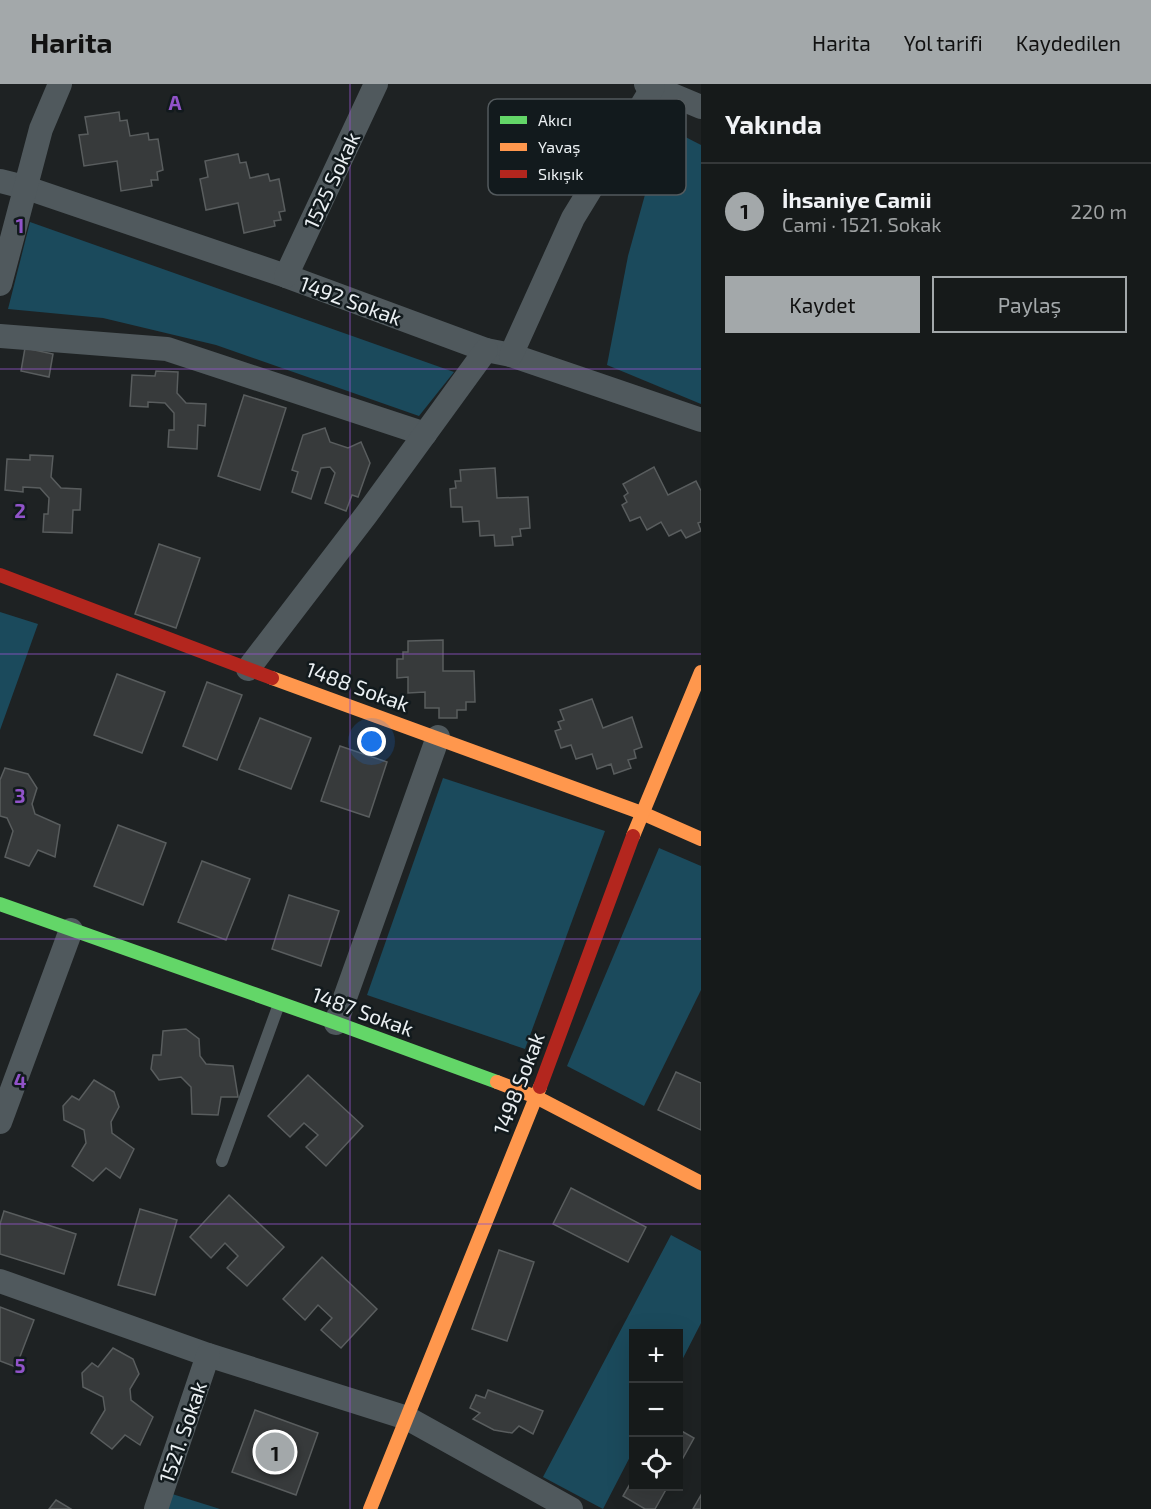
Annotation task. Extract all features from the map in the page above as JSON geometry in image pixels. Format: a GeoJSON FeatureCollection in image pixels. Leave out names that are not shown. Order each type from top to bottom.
{"type":"FeatureCollection","features":[{"type":"Feature","properties":{"kind":"street"},"geometry":{"type":"LineString","coordinates":[[0,284],[24,186],[41,129],[60,84]]}},
{"type":"Feature","properties":{"kind":"street","name":"1525 Sokak"},"geometry":{"type":"LineString","coordinates":[[286,276],[376,84]]}},
{"type":"Feature","properties":{"kind":"street"},"geometry":{"type":"LineString","coordinates":[[642,99],[650,85],[682,99]]}},
{"type":"Feature","properties":{"kind":"street"},"geometry":{"type":"LineString","coordinates":[[686,101],[701,107]]}},
{"type":"Feature","properties":{"kind":"street","name":"1492 Sokak"},"geometry":{"type":"LineString","coordinates":[[0,182],[24,186],[286,276],[486,350],[512,356],[701,420]]}},
{"type":"Feature","properties":{"kind":"street"},"geometry":{"type":"LineString","coordinates":[[512,356],[573,218],[586,195]]}},
{"type":"Feature","properties":{"kind":"street"},"geometry":{"type":"LineString","coordinates":[[0,336],[167,349],[425,434]]}},
{"type":"Feature","properties":{"kind":"street"},"geometry":{"type":"LineString","coordinates":[[248,669],[366,515],[486,350]]}},
{"type":"Feature","properties":{"kind":"street","name":"1488 Sokak"},"geometry":{"type":"LineString","coordinates":[[0,575],[248,669],[642,813],[701,839]]}},
{"type":"Feature","properties":{"kind":"street","name":"1498 Sokak"},"geometry":{"type":"LineString","coordinates":[[370,1509],[536,1097],[642,813],[701,672]]}},
{"type":"Feature","properties":{"kind":"street"},"geometry":{"type":"LineString","coordinates":[[336,1023],[438,737]]}},
{"type":"Feature","properties":{"kind":"street","name":"1487 Sokak"},"geometry":{"type":"LineString","coordinates":[[0,904],[336,1023],[536,1097],[701,1184]]}},
{"type":"Feature","properties":{"kind":"street"},"geometry":{"type":"LineString","coordinates":[[0,1122],[71,930]]}},
{"type":"Feature","properties":{"kind":"street"},"geometry":{"type":"LineString","coordinates":[[0,1281],[208,1355],[407,1418],[571,1509]]}},
{"type":"Feature","properties":{"kind":"street","name":"1521. Sokak"},"geometry":{"type":"LineString","coordinates":[[156,1509],[208,1355]]}},
{"type":"Feature","properties":{"kind":"lane"},"geometry":{"type":"LineString","coordinates":[[222,1161],[279,1003]]}},
{"type":"Feature","properties":{"kind":"shaded area"},"geometry":{"type":"Polygon","coordinates":[[[686,137],[701,145],[701,404],[607,365],[628,256],[645,195],[686,195],[686,137]]]}},
{"type":"Feature","properties":{"kind":"shaded area"},"geometry":{"type":"Polygon","coordinates":[[[30,222],[454,372],[419,416],[216,345],[103,318],[8,309],[30,222]]]}},
{"type":"Feature","properties":{"kind":"shaded area"},"geometry":{"type":"Polygon","coordinates":[[[0,612],[38,624],[0,730],[0,612]]]}},
{"type":"Feature","properties":{"kind":"shaded area"},"geometry":{"type":"Polygon","coordinates":[[[443,778],[605,831],[525,1049],[367,995],[443,778]]]}},
{"type":"Feature","properties":{"kind":"shaded area"},"geometry":{"type":"Polygon","coordinates":[[[659,848],[701,866],[701,990],[644,1106],[567,1066],[659,848]]]}},
{"type":"Feature","properties":{"kind":"shaded area"},"geometry":{"type":"Polygon","coordinates":[[[671,1235],[701,1251],[701,1323],[683,1358],[683,1329],[629,1329],[629,1459],[603,1509],[543,1477],[671,1235]]]}},
{"type":"Feature","properties":{"kind":"shaded area"},"geometry":{"type":"Polygon","coordinates":[[[169,1493],[220,1509],[163,1509],[169,1493]]]}},
{"type":"Feature","properties":{"kind":"building"},"geometry":{"type":"Polygon","coordinates":[[[119,112],[120,121],[127,120],[130,136],[148,133],[149,140],[158,139],[163,170],[157,172],[158,180],[151,180],[152,186],[121,191],[117,161],[84,166],[79,135],[88,134],[85,117],[119,112]]]}},
{"type":"Feature","properties":{"kind":"building"},"geometry":{"type":"Polygon","coordinates":[[[238,154],[240,163],[246,162],[250,178],[268,174],[270,181],[279,179],[285,211],[279,212],[281,220],[274,221],[275,226],[244,233],[238,203],[206,210],[200,179],[208,177],[205,161],[238,154]]]}},
{"type":"Feature","properties":{"kind":"building"},"geometry":{"type":"Polygon","coordinates":[[[25,348],[53,354],[49,377],[21,371],[25,348]]]}},
{"type":"Feature","properties":{"kind":"building"},"geometry":{"type":"Polygon","coordinates":[[[156,371],[178,372],[177,393],[186,403],[206,404],[205,426],[198,425],[197,449],[168,447],[169,430],[174,430],[174,413],[165,403],[148,402],[148,407],[130,406],[132,375],[155,376],[156,371]]]}},
{"type":"Feature","properties":{"kind":"building"},"geometry":{"type":"Polygon","coordinates":[[[244,395],[286,408],[260,490],[218,476],[244,395]]]}},
{"type":"Feature","properties":{"kind":"building"},"geometry":{"type":"Polygon","coordinates":[[[325,428],[330,442],[348,448],[361,442],[370,463],[358,497],[352,495],[346,511],[325,503],[335,473],[330,467],[321,468],[311,499],[292,492],[298,472],[292,470],[303,435],[325,428]]]}},
{"type":"Feature","properties":{"kind":"building"},"geometry":{"type":"Polygon","coordinates":[[[30,455],[53,456],[51,477],[61,488],[81,489],[80,510],[73,510],[72,533],[43,532],[44,514],[48,514],[49,498],[40,488],[23,487],[23,492],[5,490],[7,459],[30,460],[30,455]]]}},
{"type":"Feature","properties":{"kind":"building"},"geometry":{"type":"Polygon","coordinates":[[[654,467],[668,495],[696,481],[701,491],[701,522],[698,523],[701,531],[686,538],[681,530],[669,536],[661,522],[647,530],[640,517],[630,521],[622,505],[627,502],[624,496],[628,493],[623,484],[654,467]]]}},
{"type":"Feature","properties":{"kind":"building"},"geometry":{"type":"Polygon","coordinates":[[[495,468],[497,498],[528,497],[530,528],[520,529],[521,536],[512,537],[513,545],[495,546],[494,535],[480,536],[479,521],[463,522],[462,507],[451,507],[450,489],[456,488],[455,481],[461,481],[460,470],[495,468]]]}},
{"type":"Feature","properties":{"kind":"building"},"geometry":{"type":"Polygon","coordinates":[[[159,544],[200,558],[176,628],[135,614],[159,544]]]}},
{"type":"Feature","properties":{"kind":"building"},"geometry":{"type":"Polygon","coordinates":[[[443,640],[443,671],[474,671],[475,702],[466,702],[466,710],[457,710],[457,718],[439,718],[439,708],[425,708],[425,692],[408,693],[408,677],[397,678],[397,659],[403,659],[403,652],[408,652],[408,641],[443,640]]]}},
{"type":"Feature","properties":{"kind":"building"},"geometry":{"type":"Polygon","coordinates":[[[117,674],[165,692],[142,753],[94,735],[117,674]]]}},
{"type":"Feature","properties":{"kind":"building"},"geometry":{"type":"Polygon","coordinates":[[[207,682],[242,695],[217,760],[183,746],[207,682]]]}},
{"type":"Feature","properties":{"kind":"building"},"geometry":{"type":"Polygon","coordinates":[[[592,699],[603,728],[632,717],[642,747],[634,750],[636,758],[628,760],[631,768],[614,774],[611,764],[597,769],[592,754],[576,759],[571,745],[561,748],[555,731],[561,729],[558,722],[564,720],[560,710],[592,699]]]}},
{"type":"Feature","properties":{"kind":"building"},"geometry":{"type":"Polygon","coordinates":[[[260,718],[311,738],[291,789],[239,769],[260,718]]]}},
{"type":"Feature","properties":{"kind":"building"},"geometry":{"type":"Polygon","coordinates":[[[340,746],[387,762],[369,817],[321,801],[340,746]]]}},
{"type":"Feature","properties":{"kind":"building"},"geometry":{"type":"Polygon","coordinates":[[[5,768],[28,774],[37,788],[32,804],[35,814],[60,825],[55,857],[38,850],[29,866],[5,857],[13,831],[7,818],[0,816],[0,780],[5,768]]]}},
{"type":"Feature","properties":{"kind":"building"},"geometry":{"type":"Polygon","coordinates":[[[118,825],[166,843],[143,905],[94,886],[118,825]]]}},
{"type":"Feature","properties":{"kind":"building"},"geometry":{"type":"Polygon","coordinates":[[[202,861],[250,879],[226,940],[178,922],[202,861]]]}},
{"type":"Feature","properties":{"kind":"building"},"geometry":{"type":"Polygon","coordinates":[[[289,895],[339,911],[321,966],[272,949],[289,895]]]}},
{"type":"Feature","properties":{"kind":"building"},"geometry":{"type":"Polygon","coordinates":[[[186,1029],[199,1039],[200,1056],[206,1064],[233,1066],[238,1097],[221,1097],[218,1115],[192,1114],[191,1087],[181,1077],[159,1080],[151,1069],[153,1055],[161,1055],[163,1031],[186,1029]]]}},
{"type":"Feature","properties":{"kind":"building"},"geometry":{"type":"Polygon","coordinates":[[[676,1072],[701,1083],[701,1130],[658,1110],[676,1072]]]}},
{"type":"Feature","properties":{"kind":"building"},"geometry":{"type":"Polygon","coordinates":[[[308,1075],[363,1126],[326,1166],[306,1147],[318,1135],[304,1123],[290,1137],[268,1116],[308,1075]]]}},
{"type":"Feature","properties":{"kind":"building"},"geometry":{"type":"Polygon","coordinates":[[[94,1080],[114,1092],[119,1107],[111,1122],[112,1133],[134,1149],[120,1178],[106,1168],[93,1181],[72,1166],[86,1143],[84,1130],[64,1120],[63,1106],[72,1096],[79,1100],[94,1080]]]}},
{"type":"Feature","properties":{"kind":"building"},"geometry":{"type":"Polygon","coordinates":[[[571,1188],[646,1227],[628,1262],[553,1224],[571,1188]]]}},
{"type":"Feature","properties":{"kind":"building"},"geometry":{"type":"Polygon","coordinates":[[[229,1195],[284,1247],[247,1286],[227,1268],[238,1256],[225,1243],[211,1258],[190,1237],[229,1195]]]}},
{"type":"Feature","properties":{"kind":"building"},"geometry":{"type":"Polygon","coordinates":[[[140,1209],[177,1220],[155,1295],[118,1285],[140,1209]]]}},
{"type":"Feature","properties":{"kind":"building"},"geometry":{"type":"Polygon","coordinates":[[[4,1211],[76,1234],[64,1274],[0,1254],[0,1224],[4,1211]]]}},
{"type":"Feature","properties":{"kind":"building"},"geometry":{"type":"Polygon","coordinates":[[[499,1250],[534,1262],[507,1341],[472,1329],[499,1250]]]}},
{"type":"Feature","properties":{"kind":"building"},"geometry":{"type":"Polygon","coordinates":[[[322,1257],[377,1309],[341,1348],[321,1330],[332,1318],[318,1305],[305,1320],[283,1299],[322,1257]]]}},
{"type":"Feature","properties":{"kind":"building"},"geometry":{"type":"Polygon","coordinates":[[[0,1307],[34,1320],[16,1367],[0,1361],[0,1307]]]}},
{"type":"Feature","properties":{"kind":"building"},"geometry":{"type":"Polygon","coordinates":[[[113,1348],[133,1359],[139,1374],[130,1389],[131,1400],[153,1417],[140,1445],[125,1435],[112,1449],[91,1433],[105,1410],[103,1397],[83,1387],[82,1373],[92,1363],[98,1367],[113,1348]]]}},
{"type":"Feature","properties":{"kind":"building"},"geometry":{"type":"Polygon","coordinates":[[[488,1390],[543,1411],[533,1434],[519,1426],[512,1433],[494,1430],[473,1419],[480,1413],[470,1408],[476,1395],[485,1398],[488,1390]]]}},
{"type":"Feature","properties":{"kind":"building"},"geometry":{"type":"Polygon","coordinates":[[[255,1410],[318,1433],[296,1495],[232,1472],[255,1410]]]}},
{"type":"Feature","properties":{"kind":"building"},"geometry":{"type":"Polygon","coordinates":[[[683,1432],[694,1438],[683,1458],[683,1432]]]}},
{"type":"Feature","properties":{"kind":"building"},"geometry":{"type":"Polygon","coordinates":[[[629,1486],[629,1491],[665,1491],[655,1509],[645,1509],[623,1496],[629,1486]]]}},
{"type":"Feature","properties":{"kind":"building"},"geometry":{"type":"Polygon","coordinates":[[[701,1495],[701,1509],[693,1509],[701,1495]]]}},
{"type":"Feature","properties":{"kind":"building"},"geometry":{"type":"Polygon","coordinates":[[[56,1500],[71,1509],[49,1509],[56,1500]]]}},
{"type":"Feature","properties":{"kind":"traffic: fast"},"geometry":{"type":"LineString","coordinates":[[0,904],[497,1082]]}},
{"type":"Feature","properties":{"kind":"traffic: slow"},"geometry":{"type":"LineString","coordinates":[[633,836],[701,672]]}},
{"type":"Feature","properties":{"kind":"traffic: slow"},"geometry":{"type":"LineString","coordinates":[[272,678],[642,813],[701,839]]}},
{"type":"Feature","properties":{"kind":"traffic: slow"},"geometry":{"type":"LineString","coordinates":[[497,1082],[536,1097],[701,1183]]}},
{"type":"Feature","properties":{"kind":"traffic: slow"},"geometry":{"type":"LineString","coordinates":[[370,1509],[540,1087]]}},
{"type":"Feature","properties":{"kind":"traffic: jam"},"geometry":{"type":"LineString","coordinates":[[0,575],[272,678]]}},
{"type":"Feature","properties":{"kind":"traffic: jam"},"geometry":{"type":"LineString","coordinates":[[540,1087],[633,836]]}},
{"type":"Feature","properties":{"kind":"place","name":"İhsaniye Camii"},"geometry":{"type":"Point","coordinates":[275,1452]}}]}
